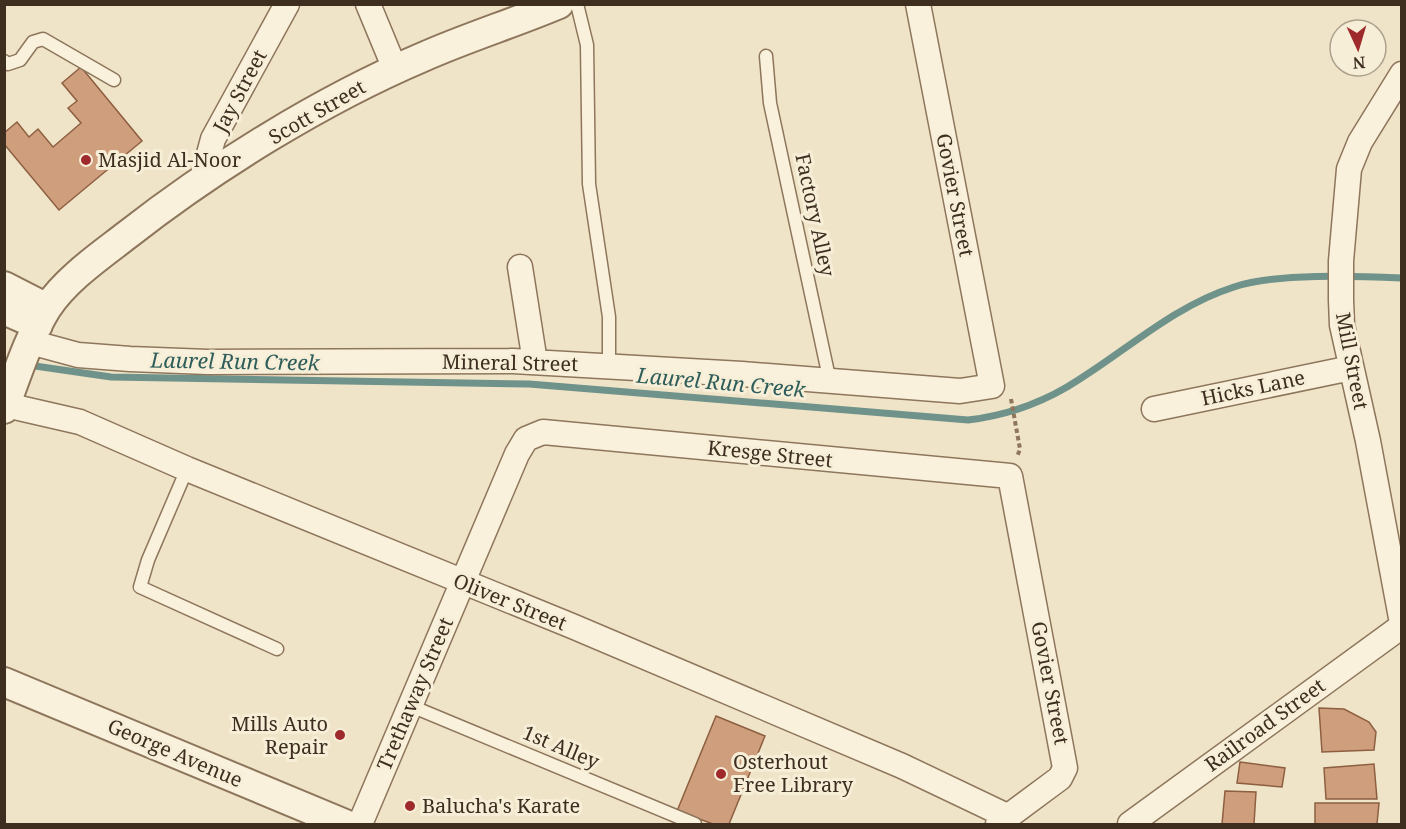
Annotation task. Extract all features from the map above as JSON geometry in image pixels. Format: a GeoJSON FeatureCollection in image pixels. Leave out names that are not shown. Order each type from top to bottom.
{"type":"FeatureCollection","features":[{"type":"Feature","properties":{"kind":"street","name":"Jay Street"},"geometry":{"type":"LineString","coordinates":[[202,180],[213,139],[286,4]]}},
{"type":"Feature","properties":{"kind":"street"},"geometry":{"type":"LineString","coordinates":[[368,4],[395,69]]}},
{"type":"Feature","properties":{"kind":"street","name":"Scott Street"},"geometry":{"type":"LineString","coordinates":[[6,404],[35,332],[63,290],[115,244],[202,180],[300,121],[395,69],[559,4]]}},
{"type":"Feature","properties":{"kind":"street","name":"Govier Street"},"geometry":{"type":"LineString","coordinates":[[918,4],[992,386]]}},
{"type":"Feature","properties":{"kind":"street","name":"Mill Street"},"geometry":{"type":"LineString","coordinates":[[1401,74],[1360,142],[1349,169],[1341,261],[1342,325],[1368,441],[1401,625]]}},
{"type":"Feature","properties":{"kind":"street"},"geometry":{"type":"LineString","coordinates":[[520,267],[535,362]]}},
{"type":"Feature","properties":{"kind":"street"},"geometry":{"type":"LineString","coordinates":[[4,286],[35,332]]}},
{"type":"Feature","properties":{"kind":"street"},"geometry":{"type":"LineString","coordinates":[[4,310],[35,332]]}},
{"type":"Feature","properties":{"kind":"street","name":"Mineral Street"},"geometry":{"type":"LineString","coordinates":[[35,332],[78,355],[130,359],[208,362],[535,362],[960,391],[992,386]]}},
{"type":"Feature","properties":{"kind":"street","name":"Hicks Lane"},"geometry":{"type":"LineString","coordinates":[[1154,409],[1351,368]]}},
{"type":"Feature","properties":{"kind":"street","name":"Oliver Street"},"geometry":{"type":"LineString","coordinates":[[6,404],[80,422],[187,469],[572,627],[902,766],[1003,821]]}},
{"type":"Feature","properties":{"kind":"street","name":"Kresge Street"},"geometry":{"type":"LineString","coordinates":[[531,434],[543,432],[594,436],[1010,476]]}},
{"type":"Feature","properties":{"kind":"street","name":"Trethaway Street"},"geometry":{"type":"LineString","coordinates":[[360,825],[517,454],[526,438],[531,434]]}},
{"type":"Feature","properties":{"kind":"street","name":"Govier Street"},"geometry":{"type":"LineString","coordinates":[[1003,821],[1060,778],[1065,768],[1010,476]]}},
{"type":"Feature","properties":{"kind":"street","name":"Railroad Street"},"geometry":{"type":"LineString","coordinates":[[1130,825],[1401,625]]}},
{"type":"Feature","properties":{"kind":"street","name":"George Avenue"},"geometry":{"type":"LineString","coordinates":[[4,682],[345,825]]}},
{"type":"Feature","properties":{"kind":"lane"},"geometry":{"type":"LineString","coordinates":[[578,4],[587,45],[589,184],[609,316],[609,366]]}},
{"type":"Feature","properties":{"kind":"lane"},"geometry":{"type":"LineString","coordinates":[[4,61],[8,64],[20,60],[33,42],[43,39],[114,80]]}},
{"type":"Feature","properties":{"kind":"lane","name":"Factory Alley"},"geometry":{"type":"LineString","coordinates":[[766,56],[770,104],[830,382]]}},
{"type":"Feature","properties":{"kind":"lane"},"geometry":{"type":"LineString","coordinates":[[187,469],[148,560],[140,587],[277,649]]}},
{"type":"Feature","properties":{"kind":"lane","name":"1st Alley"},"geometry":{"type":"LineString","coordinates":[[411,706],[696,825]]}},
{"type":"Feature","properties":{"kind":"path"},"geometry":{"type":"LineString","coordinates":[[992,386],[1009,386],[1020,449],[1010,476]]}},
{"type":"Feature","properties":{"kind":"building"},"geometry":{"type":"Polygon","coordinates":[[[81,67],[142,141],[59,210],[4,144],[4,133],[17,122],[29,137],[38,129],[53,147],[81,123],[68,108],[77,101],[62,83],[81,67]]]}},
{"type":"Feature","properties":{"kind":"building"},"geometry":{"type":"Polygon","coordinates":[[[1319,708],[1344,709],[1369,722],[1376,732],[1374,750],[1322,752],[1319,708]]]}},
{"type":"Feature","properties":{"kind":"building","name":"Osterhout Free Library"},"geometry":{"type":"Polygon","coordinates":[[[716,716],[765,736],[729,824],[713,824],[677,811],[716,716]]]}},
{"type":"Feature","properties":{"kind":"building"},"geometry":{"type":"Polygon","coordinates":[[[1240,762],[1285,768],[1282,787],[1237,783],[1240,762]]]}},
{"type":"Feature","properties":{"kind":"building"},"geometry":{"type":"Polygon","coordinates":[[[1374,764],[1377,799],[1326,799],[1324,768],[1374,764]]]}},
{"type":"Feature","properties":{"kind":"building"},"geometry":{"type":"Polygon","coordinates":[[[1225,791],[1256,792],[1254,824],[1222,824],[1225,791]]]}},
{"type":"Feature","properties":{"kind":"building"},"geometry":{"type":"Polygon","coordinates":[[[1315,803],[1379,803],[1377,824],[1315,824],[1315,803]]]}},
{"type":"Feature","properties":{"kind":"waterway","name":"Laurel Run Creek"},"geometry":{"type":"LineString","coordinates":[[28,365],[111,377],[529,384],[968,420],[1007,412],[1056,393],[1189,306],[1234,287],[1293,277],[1402,278]]}},
{"type":"Feature","properties":{"kind":"place","name":"Masjid Al-Noor"},"geometry":{"type":"Point","coordinates":[86,160]}},
{"type":"Feature","properties":{"kind":"place","name":"Mills Auto Repair"},"geometry":{"type":"Point","coordinates":[340,735]}},
{"type":"Feature","properties":{"kind":"place","name":"Osterhout Free Library"},"geometry":{"type":"Point","coordinates":[721,774]}},
{"type":"Feature","properties":{"kind":"place","name":"Balucha's Karate"},"geometry":{"type":"Point","coordinates":[410,806]}}]}
